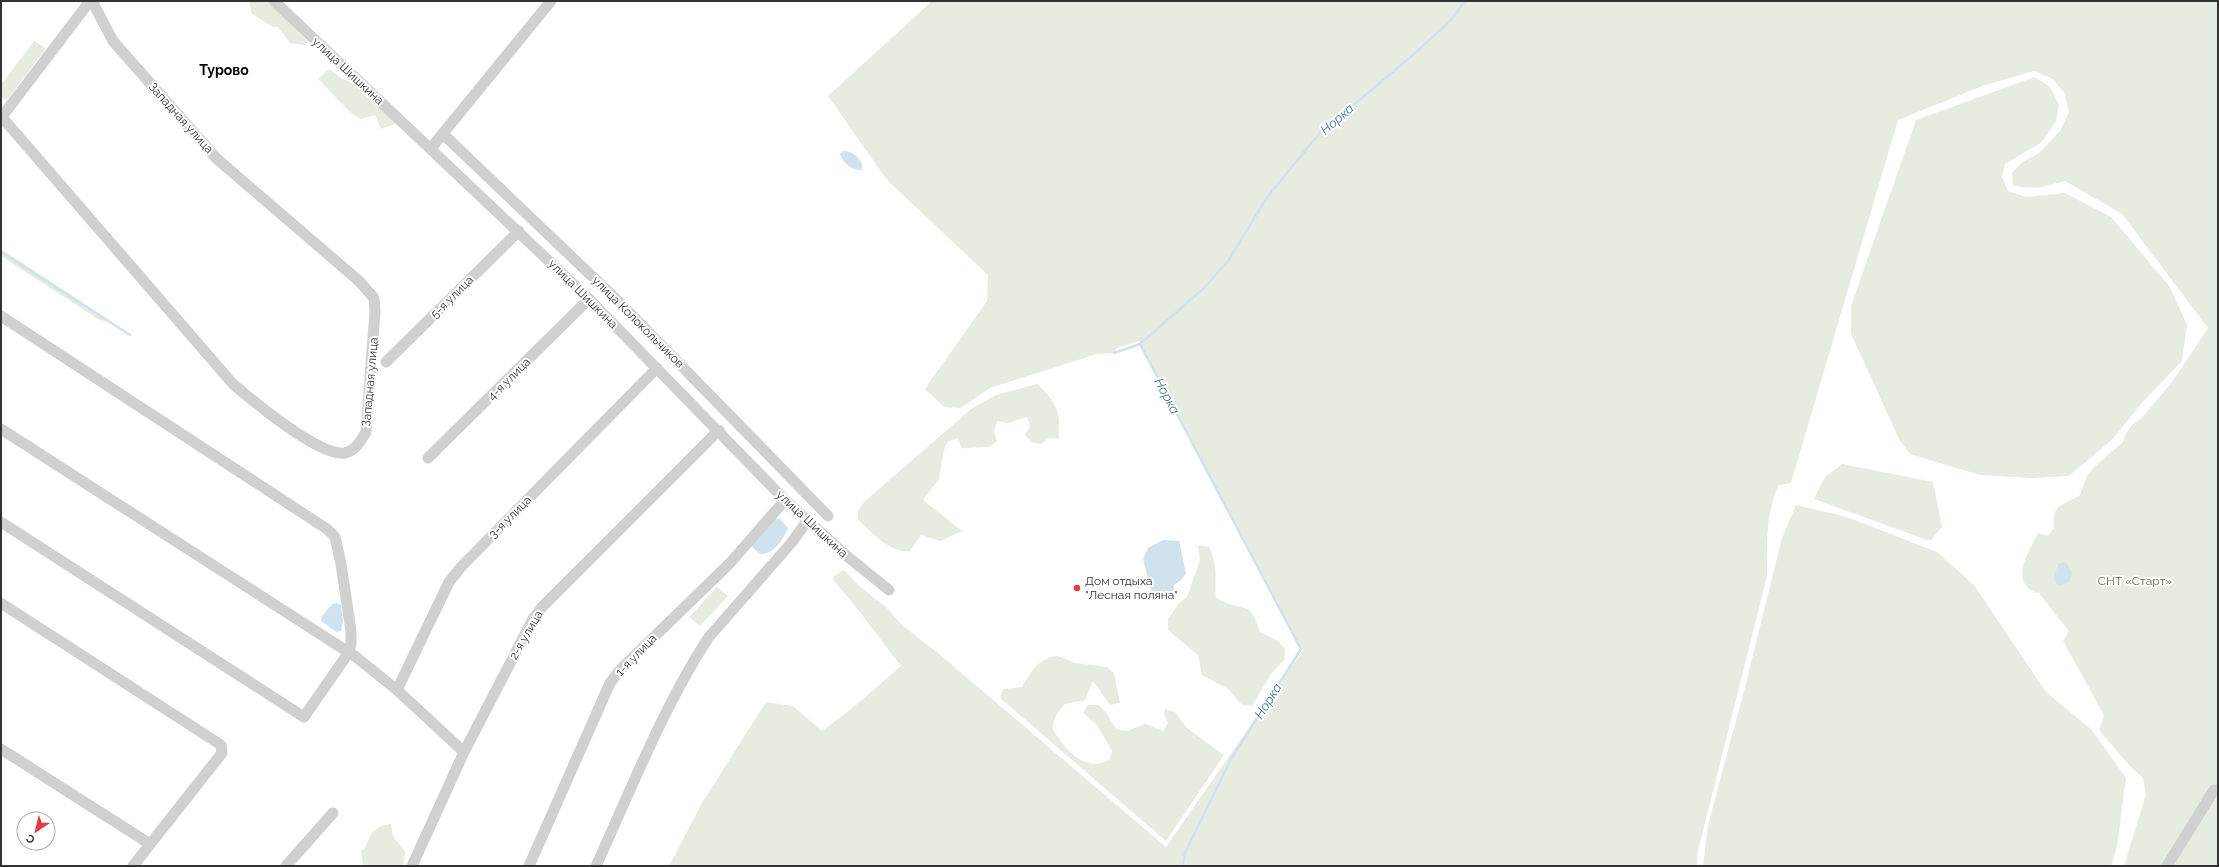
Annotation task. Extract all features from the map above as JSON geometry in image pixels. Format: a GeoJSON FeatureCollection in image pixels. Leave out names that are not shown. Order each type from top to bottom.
{"type":"FeatureCollection","features":[{"type":"Feature","properties":{"kind":"street","name":"Западная улица"},"geometry":{"type":"LineString","coordinates":[[1,117],[233,384],[278,419],[327,450],[338,453],[346,453],[354,448],[366,432],[375,312],[374,298],[359,281],[216,158],[113,41],[91,1]]}},
{"type":"Feature","properties":{"kind":"street"},"geometry":{"type":"LineString","coordinates":[[1,117],[91,1]]}},
{"type":"Feature","properties":{"kind":"street","name":"улица Шишкина"},"geometry":{"type":"LineString","coordinates":[[274,1],[519,231],[657,368],[785,500],[807,521],[889,590]]}},
{"type":"Feature","properties":{"kind":"street"},"geometry":{"type":"LineString","coordinates":[[431,148],[551,1]]}},
{"type":"Feature","properties":{"kind":"street","name":"улица Колокольчиков"},"geometry":{"type":"LineString","coordinates":[[443,134],[619,302],[828,516]]}},
{"type":"Feature","properties":{"kind":"street","name":"5-я улица"},"geometry":{"type":"LineString","coordinates":[[386,362],[519,231]]}},
{"type":"Feature","properties":{"kind":"street","name":"4-я улица"},"geometry":{"type":"LineString","coordinates":[[428,458],[589,300]]}},
{"type":"Feature","properties":{"kind":"street"},"geometry":{"type":"LineString","coordinates":[[1,316],[327,529],[334,537],[341,564],[351,631],[349,652],[304,717],[1,522]]}},
{"type":"Feature","properties":{"kind":"street","name":"3-я улица"},"geometry":{"type":"LineString","coordinates":[[397,690],[449,582],[460,567],[657,368]]}},
{"type":"Feature","properties":{"kind":"street"},"geometry":{"type":"LineString","coordinates":[[1,429],[349,652],[397,690],[464,752]]}},
{"type":"Feature","properties":{"kind":"street","name":"2-я улица"},"geometry":{"type":"LineString","coordinates":[[412,866],[464,752],[529,627],[542,607],[718,430]]}},
{"type":"Feature","properties":{"kind":"street","name":"1-я улица"},"geometry":{"type":"LineString","coordinates":[[529,866],[610,682],[620,670],[730,563],[785,500]]}},
{"type":"Feature","properties":{"kind":"street"},"geometry":{"type":"LineString","coordinates":[[596,866],[670,707],[709,637],[792,542],[807,521]]}},
{"type":"Feature","properties":{"kind":"street"},"geometry":{"type":"LineString","coordinates":[[1,603],[221,745],[222,753],[133,866]]}},
{"type":"Feature","properties":{"kind":"street"},"geometry":{"type":"LineString","coordinates":[[1,749],[150,844]]}},
{"type":"Feature","properties":{"kind":"street"},"geometry":{"type":"LineString","coordinates":[[2167,866],[2214,790]]}},
{"type":"Feature","properties":{"kind":"street"},"geometry":{"type":"LineString","coordinates":[[286,866],[333,813]]}},
{"type":"Feature","properties":{"kind":"green space"},"geometry":{"type":"Polygon","coordinates":[[[249,1],[268,1],[308,42],[304,45],[290,43],[278,27],[273,27],[252,14],[249,1]]]}},
{"type":"Feature","properties":{"kind":"green space","name":"СНТ «Старт»"},"geometry":{"type":"Polygon","coordinates":[[[932,1],[2218,1],[2218,866],[2124,866],[2146,794],[2143,778],[2130,766],[2099,730],[2104,715],[2063,641],[2069,631],[2038,592],[2036,593],[2028,588],[2022,574],[2026,558],[2038,533],[2048,536],[2054,528],[2054,514],[2056,509],[2080,495],[2087,476],[2093,468],[2123,442],[2126,433],[2133,424],[2141,419],[2172,382],[2208,328],[2122,214],[2065,181],[2037,188],[2013,186],[2012,173],[2021,163],[2039,153],[2060,131],[2069,112],[2064,93],[2053,79],[2034,71],[1985,85],[1898,120],[1791,483],[1779,485],[1771,507],[1768,529],[1767,576],[1697,855],[1697,866],[669,866],[702,803],[766,702],[793,706],[822,731],[856,705],[901,666],[835,582],[833,577],[844,570],[859,586],[886,607],[903,626],[938,653],[1166,847],[1303,650],[1139,341],[1117,348],[1114,353],[1097,354],[990,388],[961,408],[944,407],[925,389],[987,301],[988,275],[887,180],[828,96],[932,1]]]}},
{"type":"Feature","properties":{"kind":"green space"},"geometry":{"type":"Polygon","coordinates":[[[34,41],[46,48],[7,100],[1,98],[1,85],[34,41]]]}},
{"type":"Feature","properties":{"kind":"green space"},"geometry":{"type":"Polygon","coordinates":[[[329,69],[341,78],[354,84],[394,120],[395,124],[381,129],[375,115],[361,119],[351,113],[318,79],[329,69]]]}},
{"type":"Feature","properties":{"kind":"green space"},"geometry":{"type":"Polygon","coordinates":[[[2035,77],[2050,87],[2059,105],[2056,121],[2042,142],[2005,164],[2002,177],[2008,191],[2027,197],[2065,193],[2111,217],[2170,287],[2187,325],[2182,361],[2140,405],[2113,439],[2069,476],[2032,478],[1980,475],[1910,454],[1900,441],[1851,334],[1851,306],[1916,120],[2035,77]]]}},
{"type":"Feature","properties":{"kind":"green space"},"geometry":{"type":"Polygon","coordinates":[[[1,249],[111,321],[110,323],[98,319],[1,256],[1,249]]]}},
{"type":"Feature","properties":{"kind":"green space"},"geometry":{"type":"Polygon","coordinates":[[[1037,384],[1045,391],[1057,410],[1059,421],[1059,439],[1049,438],[1041,444],[1032,442],[1025,435],[1030,426],[1027,417],[1008,423],[997,421],[994,431],[997,441],[990,447],[961,448],[958,438],[948,441],[944,450],[939,479],[923,500],[962,531],[940,541],[921,535],[910,551],[902,551],[895,549],[882,541],[858,520],[858,511],[864,502],[971,409],[996,395],[1037,384]]]}},
{"type":"Feature","properties":{"kind":"green space"},"geometry":{"type":"Polygon","coordinates":[[[1842,464],[1933,482],[1942,527],[1930,541],[1814,499],[1825,477],[1842,464]]]}},
{"type":"Feature","properties":{"kind":"green space"},"geometry":{"type":"Polygon","coordinates":[[[1796,505],[1847,517],[1937,552],[1974,585],[2046,692],[2091,729],[2126,778],[2117,847],[2111,866],[1703,866],[1708,825],[1745,687],[1782,538],[1796,505]]]}},
{"type":"Feature","properties":{"kind":"green space"},"geometry":{"type":"Polygon","coordinates":[[[1198,545],[1209,547],[1212,554],[1215,566],[1216,597],[1224,602],[1247,609],[1252,613],[1260,632],[1278,641],[1285,649],[1285,659],[1271,674],[1252,706],[1242,705],[1228,689],[1202,675],[1198,655],[1168,630],[1168,619],[1179,603],[1187,597],[1200,560],[1198,545]]]}},
{"type":"Feature","properties":{"kind":"green space"},"geometry":{"type":"Polygon","coordinates":[[[717,587],[728,596],[700,626],[689,617],[717,587]]]}},
{"type":"Feature","properties":{"kind":"green space"},"geometry":{"type":"Polygon","coordinates":[[[1057,656],[1076,663],[1107,667],[1114,673],[1120,703],[1110,705],[1093,681],[1085,700],[1065,704],[1058,712],[1053,729],[1064,746],[1075,756],[1088,763],[1095,764],[1109,760],[1112,751],[1097,725],[1083,713],[1088,705],[1098,705],[1106,712],[1116,729],[1127,731],[1145,724],[1163,731],[1168,723],[1164,714],[1165,709],[1175,712],[1187,728],[1224,755],[1166,841],[1000,698],[1003,689],[1022,687],[1028,676],[1040,663],[1051,657],[1057,656]]]}},
{"type":"Feature","properties":{"kind":"green space"},"geometry":{"type":"Polygon","coordinates":[[[391,824],[393,836],[405,852],[403,866],[363,866],[361,850],[365,849],[371,834],[380,827],[391,824]]]}},
{"type":"Feature","properties":{"kind":"water"},"geometry":{"type":"Polygon","coordinates":[[[843,151],[854,154],[860,160],[862,170],[851,168],[846,163],[840,154],[843,151]]]}},
{"type":"Feature","properties":{"kind":"water"},"geometry":{"type":"Polygon","coordinates":[[[775,519],[780,519],[788,528],[781,541],[774,549],[765,554],[760,554],[752,547],[753,544],[775,519]]]}},
{"type":"Feature","properties":{"kind":"water"},"geometry":{"type":"Polygon","coordinates":[[[1163,540],[1179,541],[1186,573],[1181,580],[1174,585],[1173,596],[1166,599],[1152,594],[1143,559],[1148,548],[1163,540]]]}},
{"type":"Feature","properties":{"kind":"water"},"geometry":{"type":"Polygon","coordinates":[[[2063,562],[2067,564],[2072,573],[2069,582],[2060,586],[2056,584],[2054,578],[2058,564],[2063,562]]]}},
{"type":"Feature","properties":{"kind":"water"},"geometry":{"type":"Polygon","coordinates":[[[337,603],[341,605],[343,621],[341,631],[337,632],[321,621],[322,616],[332,604],[337,603]]]}},
{"type":"Feature","properties":{"kind":"waterway","name":"Норка"},"geometry":{"type":"LineString","coordinates":[[1183,866],[1185,853],[1231,759],[1301,649],[1140,344],[1204,288],[1228,261],[1268,196],[1319,134],[1413,55],[1450,21],[1465,1]]}},
{"type":"Feature","properties":{"kind":"waterway"},"geometry":{"type":"LineString","coordinates":[[1,252],[130,335]]}},
{"type":"Feature","properties":{"kind":"waterway"},"geometry":{"type":"LineString","coordinates":[[1114,353],[1140,344]]}},
{"type":"Feature","properties":{"kind":"place","name":"Дом отдыха \"Лесная поляна\""},"geometry":{"type":"Point","coordinates":[1077,588]}},
{"type":"Feature","properties":{"kind":"district","name":"Турово"},"geometry":{"type":"Point","coordinates":[224,70]}}]}
